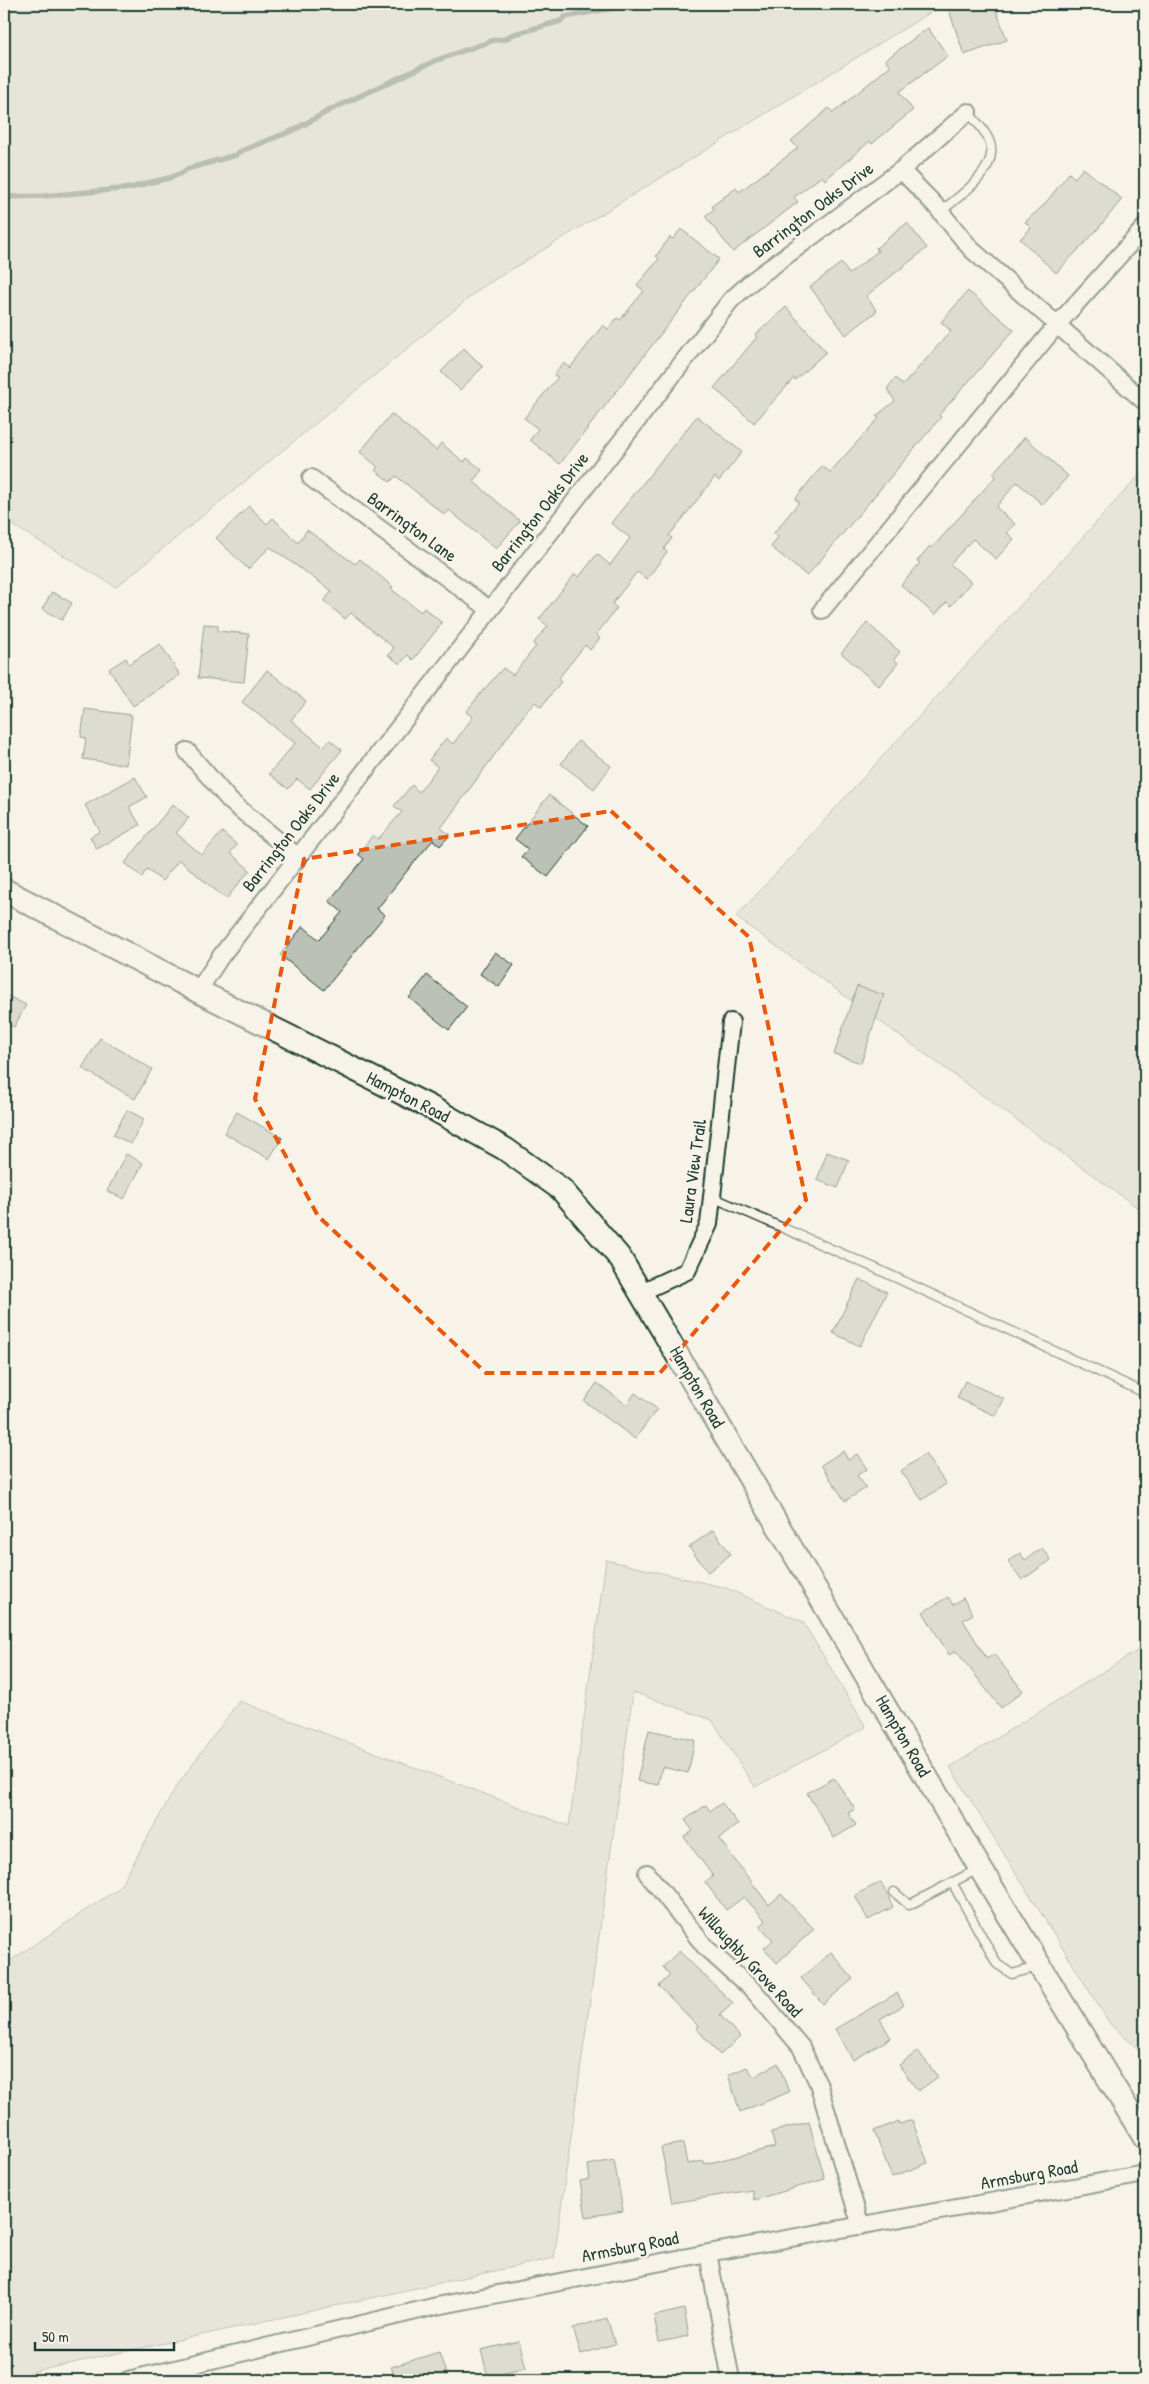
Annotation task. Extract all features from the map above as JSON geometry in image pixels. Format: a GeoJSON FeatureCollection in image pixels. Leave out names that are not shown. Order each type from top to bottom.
{"type":"FeatureCollection","features":[{"type":"Feature","properties":{"kind":"main road","name":"Hampton Road"},"geometry":{"type":"LineString","coordinates":[[4,890],[198,991],[430,1107],[505,1149],[560,1189],[620,1258],[641,1292],[980,1868],[1145,2138]]}},
{"type":"Feature","properties":{"kind":"street","name":"Barrington Oaks Drive"},"geometry":{"type":"LineString","coordinates":[[198,991],[221,956],[731,300],[751,282],[901,170],[968,112]]}},
{"type":"Feature","properties":{"kind":"street"},"geometry":{"type":"LineString","coordinates":[[901,170],[971,249],[1056,326],[1145,402]]}},
{"type":"Feature","properties":{"kind":"street"},"geometry":{"type":"LineString","coordinates":[[822,610],[1056,326],[1145,227]]}},
{"type":"Feature","properties":{"kind":"street","name":"Barrington Lane"},"geometry":{"type":"LineString","coordinates":[[311,478],[489,609]]}},
{"type":"Feature","properties":{"kind":"street"},"geometry":{"type":"LineString","coordinates":[[187,751],[230,801],[298,857]]}},
{"type":"Feature","properties":{"kind":"street","name":"Laura View Trail"},"geometry":{"type":"LineString","coordinates":[[641,1292],[687,1271],[709,1224],[731,1022]]}},
{"type":"Feature","properties":{"kind":"street","name":"Willoughby Grove Road"},"geometry":{"type":"LineString","coordinates":[[647,1873],[706,1948],[754,1991],[801,2047],[818,2083],[861,2226]]}},
{"type":"Feature","properties":{"kind":"street","name":"Armsburg Road"},"geometry":{"type":"LineString","coordinates":[[128,2380],[437,2306],[708,2252],[1145,2174]]}},
{"type":"Feature","properties":{"kind":"street"},"geometry":{"type":"LineString","coordinates":[[708,2252],[732,2380]]}},
{"type":"Feature","properties":{"kind":"lane"},"geometry":{"type":"LineString","coordinates":[[940,212],[978,181],[990,160],[991,148],[986,136],[968,112]]}},
{"type":"Feature","properties":{"kind":"lane"},"geometry":{"type":"LineString","coordinates":[[712,1197],[875,1268],[1145,1393]]}},
{"type":"Feature","properties":{"kind":"lane"},"geometry":{"type":"LineString","coordinates":[[894,1892],[909,1905],[980,1868]]}},
{"type":"Feature","properties":{"kind":"lane"},"geometry":{"type":"LineString","coordinates":[[952,1884],[997,1964],[1012,1974],[1040,1966]]}},
{"type":"Feature","properties":{"kind":"highlighted area"},"geometry":{"type":"Polygon","coordinates":[[[611,811],[749,937],[806,1200],[660,1373],[486,1373],[318,1216],[255,1099],[304,859],[611,811]]]}},
{"type":"Feature","properties":{"kind":"shaded area"},"geometry":{"type":"Polygon","coordinates":[[[4,4],[944,4],[481,288],[116,587],[4,520],[4,4]]]}},
{"type":"Feature","properties":{"kind":"shaded area"},"geometry":{"type":"Polygon","coordinates":[[[1145,469],[1145,1213],[736,917],[1145,469]]]}},
{"type":"Feature","properties":{"kind":"shaded area"},"geometry":{"type":"Polygon","coordinates":[[[606,1560],[726,1588],[803,1622],[866,1727],[755,1787],[712,1720],[633,1692],[554,2258],[4,2378],[4,1965],[119,1888],[176,1787],[239,1701],[569,1826],[606,1560]]]}},
{"type":"Feature","properties":{"kind":"shaded area"},"geometry":{"type":"Polygon","coordinates":[[[1145,1646],[1145,2055],[1110,2024],[950,1767],[1145,1646]]]}},
{"type":"Feature","properties":{"kind":"building"},"geometry":{"type":"Polygon","coordinates":[[[966,4],[994,4],[1007,40],[964,55],[949,10],[966,4]]]}},
{"type":"Feature","properties":{"kind":"building"},"geometry":{"type":"Polygon","coordinates":[[[928,28],[948,56],[899,92],[913,110],[872,144],[870,141],[825,180],[822,176],[794,197],[798,202],[733,252],[705,216],[714,209],[712,206],[736,188],[739,192],[798,148],[791,141],[829,108],[833,113],[890,66],[885,60],[928,28]]]}},
{"type":"Feature","properties":{"kind":"building"},"geometry":{"type":"Polygon","coordinates":[[[1083,168],[1122,199],[1097,230],[1056,273],[1020,239],[1031,228],[1025,222],[1044,205],[1069,173],[1075,178],[1083,168]]]}},
{"type":"Feature","properties":{"kind":"building"},"geometry":{"type":"Polygon","coordinates":[[[907,223],[927,248],[866,296],[877,311],[846,335],[810,287],[841,263],[849,274],[878,251],[876,248],[907,223]]]}},
{"type":"Feature","properties":{"kind":"building"},"geometry":{"type":"Polygon","coordinates":[[[681,229],[719,259],[560,464],[530,440],[538,429],[524,418],[558,377],[554,375],[563,363],[570,368],[603,325],[608,329],[617,318],[620,320],[644,291],[637,285],[659,259],[656,256],[670,237],[673,239],[681,229]]]}},
{"type":"Feature","properties":{"kind":"building"},"geometry":{"type":"Polygon","coordinates":[[[968,291],[1014,330],[939,415],[941,417],[807,576],[771,547],[778,537],[774,533],[799,502],[795,499],[822,466],[830,472],[879,418],[876,416],[895,401],[887,389],[895,378],[903,385],[951,331],[941,322],[968,291]]]}},
{"type":"Feature","properties":{"kind":"building"},"geometry":{"type":"Polygon","coordinates":[[[786,307],[826,352],[795,380],[794,378],[754,423],[714,388],[757,337],[755,335],[786,307]]]}},
{"type":"Feature","properties":{"kind":"building"},"geometry":{"type":"Polygon","coordinates":[[[464,348],[483,367],[460,390],[441,372],[464,348]]]}},
{"type":"Feature","properties":{"kind":"building"},"geometry":{"type":"Polygon","coordinates":[[[391,414],[436,450],[441,443],[464,462],[467,458],[482,470],[473,481],[520,521],[496,549],[449,510],[445,515],[396,476],[390,482],[375,470],[378,467],[360,452],[391,414]]]}},
{"type":"Feature","properties":{"kind":"building"},"geometry":{"type":"Polygon","coordinates":[[[697,416],[742,452],[719,481],[715,477],[669,536],[672,538],[664,549],[667,552],[647,579],[637,572],[612,604],[617,608],[596,635],[600,638],[590,650],[585,645],[558,679],[561,682],[541,707],[535,702],[526,712],[441,828],[450,835],[440,846],[433,840],[411,866],[377,909],[385,915],[324,990],[280,955],[303,926],[319,940],[342,912],[329,901],[364,859],[358,854],[373,835],[378,839],[402,812],[394,806],[412,785],[419,792],[438,767],[429,760],[446,738],[453,744],[473,717],[466,712],[481,693],[503,668],[513,675],[536,646],[533,644],[548,626],[539,619],[575,574],[579,577],[597,554],[610,565],[630,538],[611,523],[697,416]]]}},
{"type":"Feature","properties":{"kind":"building"},"geometry":{"type":"Polygon","coordinates":[[[1025,437],[1068,476],[1043,505],[1017,482],[996,507],[1015,524],[1007,533],[1014,539],[996,559],[973,539],[950,564],[971,582],[951,606],[947,602],[935,615],[901,585],[920,563],[917,561],[930,546],[932,548],[996,476],[993,473],[1025,437]]]}},
{"type":"Feature","properties":{"kind":"building"},"geometry":{"type":"Polygon","coordinates":[[[249,506],[267,524],[273,518],[298,543],[307,530],[355,564],[360,559],[393,587],[391,589],[421,612],[424,608],[442,623],[413,660],[408,655],[400,664],[388,655],[394,648],[351,613],[345,619],[324,601],[332,591],[270,547],[248,569],[216,538],[249,506]]]}},
{"type":"Feature","properties":{"kind":"building"},"geometry":{"type":"Polygon","coordinates":[[[52,592],[72,603],[62,620],[42,609],[52,592]]]}},
{"type":"Feature","properties":{"kind":"building"},"geometry":{"type":"Polygon","coordinates":[[[867,623],[900,652],[894,659],[898,663],[879,686],[841,653],[867,623]]]}},
{"type":"Feature","properties":{"kind":"building"},"geometry":{"type":"Polygon","coordinates":[[[204,624],[218,625],[218,631],[249,634],[244,682],[198,678],[204,624]]]}},
{"type":"Feature","properties":{"kind":"building"},"geometry":{"type":"Polygon","coordinates":[[[160,644],[180,675],[133,706],[109,669],[126,658],[129,664],[160,644]]]}},
{"type":"Feature","properties":{"kind":"building"},"geometry":{"type":"Polygon","coordinates":[[[267,670],[306,701],[291,720],[323,747],[330,740],[342,750],[310,789],[297,779],[288,789],[269,774],[295,743],[242,702],[267,670]]]}},
{"type":"Feature","properties":{"kind":"building"},"geometry":{"type":"Polygon","coordinates":[[[85,709],[132,715],[126,765],[83,759],[86,738],[81,737],[85,709]]]}},
{"type":"Feature","properties":{"kind":"building"},"geometry":{"type":"Polygon","coordinates":[[[578,741],[611,766],[594,789],[561,764],[578,741]]]}},
{"type":"Feature","properties":{"kind":"building"},"geometry":{"type":"Polygon","coordinates":[[[135,777],[147,797],[129,807],[140,825],[97,849],[90,837],[100,831],[85,805],[135,777]]]}},
{"type":"Feature","properties":{"kind":"building"},"geometry":{"type":"Polygon","coordinates":[[[549,795],[588,826],[548,877],[521,857],[528,849],[515,839],[549,795]]]}},
{"type":"Feature","properties":{"kind":"building"},"geometry":{"type":"Polygon","coordinates":[[[173,804],[189,818],[176,833],[202,855],[222,832],[237,845],[230,853],[250,870],[226,899],[179,860],[162,881],[147,869],[142,877],[125,863],[173,804]]]}},
{"type":"Feature","properties":{"kind":"building"},"geometry":{"type":"Polygon","coordinates":[[[495,952],[514,965],[499,987],[480,974],[495,952]]]}},
{"type":"Feature","properties":{"kind":"building"},"geometry":{"type":"Polygon","coordinates":[[[427,975],[467,1007],[449,1030],[409,998],[427,975]]]}},
{"type":"Feature","properties":{"kind":"building"},"geometry":{"type":"Polygon","coordinates":[[[857,986],[884,995],[861,1063],[834,1054],[857,986]]]}},
{"type":"Feature","properties":{"kind":"building"},"geometry":{"type":"Polygon","coordinates":[[[4,994],[26,1005],[14,1027],[4,1022],[4,994]]]}},
{"type":"Feature","properties":{"kind":"building"},"geometry":{"type":"Polygon","coordinates":[[[100,1038],[152,1069],[135,1099],[82,1068],[100,1038]]]}},
{"type":"Feature","properties":{"kind":"building"},"geometry":{"type":"Polygon","coordinates":[[[127,1110],[144,1119],[131,1144],[113,1135],[127,1110]]]}},
{"type":"Feature","properties":{"kind":"building"},"geometry":{"type":"Polygon","coordinates":[[[237,1112],[282,1138],[269,1159],[224,1133],[237,1112]]]}},
{"type":"Feature","properties":{"kind":"building"},"geometry":{"type":"Polygon","coordinates":[[[827,1152],[849,1160],[838,1188],[817,1180],[827,1152]]]}},
{"type":"Feature","properties":{"kind":"building"},"geometry":{"type":"Polygon","coordinates":[[[126,1154],[143,1163],[124,1199],[107,1191],[126,1154]]]}},
{"type":"Feature","properties":{"kind":"building"},"geometry":{"type":"Polygon","coordinates":[[[859,1279],[887,1292],[860,1346],[833,1333],[859,1279]]]}},
{"type":"Feature","properties":{"kind":"building"},"geometry":{"type":"Polygon","coordinates":[[[965,1381],[1004,1399],[996,1416],[957,1398],[965,1381]]]}},
{"type":"Feature","properties":{"kind":"building"},"geometry":{"type":"Polygon","coordinates":[[[597,1383],[627,1405],[635,1393],[657,1409],[635,1439],[584,1401],[597,1383]]]}},
{"type":"Feature","properties":{"kind":"building"},"geometry":{"type":"Polygon","coordinates":[[[843,1451],[848,1460],[857,1454],[867,1469],[857,1475],[866,1488],[845,1501],[821,1465],[843,1451]]]}},
{"type":"Feature","properties":{"kind":"building"},"geometry":{"type":"Polygon","coordinates":[[[925,1454],[946,1484],[922,1500],[901,1471],[925,1454]]]}},
{"type":"Feature","properties":{"kind":"building"},"geometry":{"type":"Polygon","coordinates":[[[713,1530],[731,1554],[708,1572],[689,1547],[713,1530]]]}},
{"type":"Feature","properties":{"kind":"building"},"geometry":{"type":"Polygon","coordinates":[[[1042,1548],[1051,1560],[1022,1580],[1008,1561],[1020,1553],[1025,1560],[1042,1548]]]}},
{"type":"Feature","properties":{"kind":"building"},"geometry":{"type":"Polygon","coordinates":[[[948,1597],[953,1605],[963,1598],[973,1614],[963,1620],[987,1659],[994,1654],[1023,1691],[1001,1708],[956,1651],[949,1655],[923,1612],[948,1597]]]}},
{"type":"Feature","properties":{"kind":"building"},"geometry":{"type":"Polygon","coordinates":[[[649,1730],[695,1740],[688,1773],[662,1767],[658,1785],[637,1781],[649,1730]]]}},
{"type":"Feature","properties":{"kind":"building"},"geometry":{"type":"Polygon","coordinates":[[[834,1778],[855,1809],[848,1813],[856,1825],[834,1838],[807,1793],[834,1778]]]}},
{"type":"Feature","properties":{"kind":"building"},"geometry":{"type":"Polygon","coordinates":[[[722,1803],[738,1824],[719,1839],[769,1905],[781,1894],[814,1929],[777,1963],[764,1948],[773,1940],[760,1926],[766,1921],[744,1897],[726,1910],[705,1882],[713,1876],[684,1837],[693,1831],[685,1820],[706,1805],[710,1811],[722,1803]]]}},
{"type":"Feature","properties":{"kind":"building"},"geometry":{"type":"Polygon","coordinates":[[[881,1882],[893,1907],[868,1920],[855,1895],[881,1882]]]}},
{"type":"Feature","properties":{"kind":"building"},"geometry":{"type":"Polygon","coordinates":[[[679,1951],[733,2003],[720,2015],[740,2037],[720,2055],[696,2028],[698,2026],[659,1986],[670,1975],[663,1967],[679,1951]]]}},
{"type":"Feature","properties":{"kind":"building"},"geometry":{"type":"Polygon","coordinates":[[[831,1952],[853,1979],[823,2004],[801,1978],[831,1952]]]}},
{"type":"Feature","properties":{"kind":"building"},"geometry":{"type":"Polygon","coordinates":[[[897,1993],[904,2005],[880,2019],[891,2038],[853,2060],[835,2029],[897,1993]]]}},
{"type":"Feature","properties":{"kind":"building"},"geometry":{"type":"Polygon","coordinates":[[[918,2051],[938,2077],[918,2091],[899,2065],[918,2051]]]}},
{"type":"Feature","properties":{"kind":"building"},"geometry":{"type":"Polygon","coordinates":[[[778,2063],[789,2092],[740,2112],[728,2075],[747,2067],[754,2077],[778,2063]]]}},
{"type":"Feature","properties":{"kind":"building"},"geometry":{"type":"Polygon","coordinates":[[[912,2120],[928,2163],[892,2177],[874,2131],[899,2121],[900,2124],[912,2120]]]}},
{"type":"Feature","properties":{"kind":"building"},"geometry":{"type":"Polygon","coordinates":[[[809,2122],[825,2179],[754,2200],[752,2190],[672,2203],[661,2147],[683,2143],[687,2164],[704,2161],[705,2164],[775,2147],[771,2132],[809,2122]]]}},
{"type":"Feature","properties":{"kind":"building"},"geometry":{"type":"Polygon","coordinates":[[[614,2160],[623,2211],[586,2217],[580,2181],[590,2179],[588,2165],[614,2160]]]}},
{"type":"Feature","properties":{"kind":"building"},"geometry":{"type":"Polygon","coordinates":[[[684,2309],[689,2336],[659,2342],[654,2316],[684,2309]]]}},
{"type":"Feature","properties":{"kind":"building"},"geometry":{"type":"Polygon","coordinates":[[[607,2318],[615,2344],[581,2354],[573,2328],[607,2318]]]}},
{"type":"Feature","properties":{"kind":"building"},"geometry":{"type":"Polygon","coordinates":[[[519,2341],[526,2368],[488,2377],[481,2350],[519,2341]]]}},
{"type":"Feature","properties":{"kind":"building"},"geometry":{"type":"Polygon","coordinates":[[[439,2352],[448,2380],[396,2380],[391,2367],[439,2352]]]}},
{"type":"Feature","properties":{"kind":"waterway"},"geometry":{"type":"LineString","coordinates":[[4,197],[44,196],[132,188],[175,176],[187,169],[236,155],[241,151],[294,130],[330,110],[437,60],[494,40],[506,39],[511,35],[561,21],[565,17],[634,4]]}}]}
